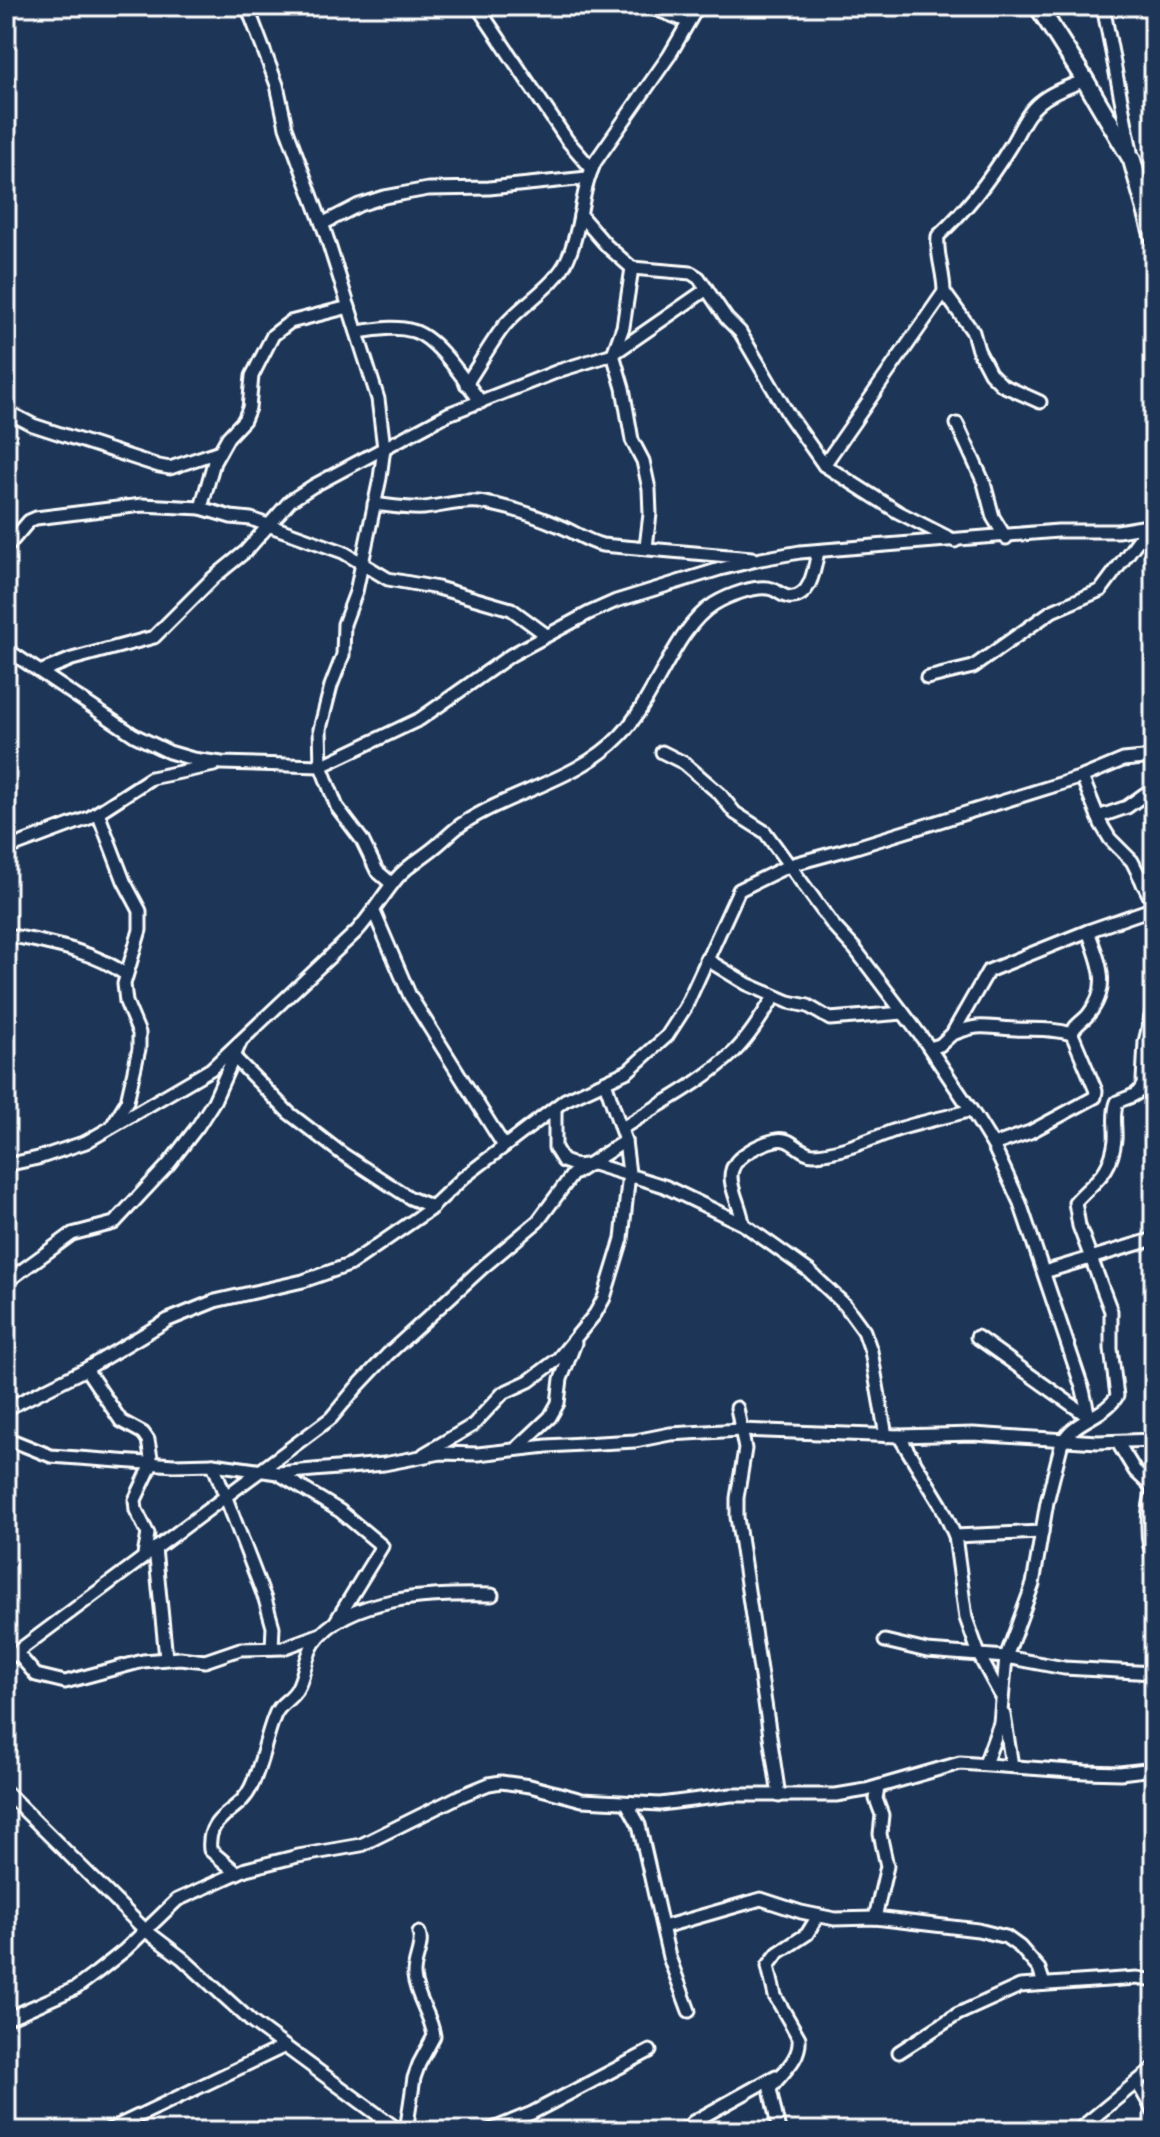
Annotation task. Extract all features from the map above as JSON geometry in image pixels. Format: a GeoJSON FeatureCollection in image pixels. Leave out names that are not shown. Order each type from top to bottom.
{"type":"FeatureCollection","features":[{"type":"Feature","properties":{"kind":"street"},"geometry":{"type":"LineString","coordinates":[[247,6],[277,85],[291,139],[322,224],[378,399],[384,448],[356,592],[344,624],[343,655],[320,729],[321,766],[337,807],[362,840],[377,871],[392,884]]}},
{"type":"Feature","properties":{"kind":"street"},"geometry":{"type":"LineString","coordinates":[[477,6],[590,173]]}},
{"type":"Feature","properties":{"kind":"street"},"geometry":{"type":"LineString","coordinates":[[647,6],[687,21]]}},
{"type":"Feature","properties":{"kind":"street"},"geometry":{"type":"LineString","coordinates":[[466,384],[504,327],[551,281],[567,260],[590,173],[669,56],[698,6]]}},
{"type":"Feature","properties":{"kind":"street"},"geometry":{"type":"LineString","coordinates":[[1038,6],[1132,160]]}},
{"type":"Feature","properties":{"kind":"street"},"geometry":{"type":"LineString","coordinates":[[1103,6],[1132,160],[1154,238]]}},
{"type":"Feature","properties":{"kind":"street"},"geometry":{"type":"LineString","coordinates":[[824,465],[944,292],[937,252],[938,236],[962,214],[1010,147],[1024,120],[1040,102],[1085,80]]}},
{"type":"Feature","properties":{"kind":"street"},"geometry":{"type":"LineString","coordinates":[[322,224],[359,205],[384,197],[438,188],[489,188],[590,173]]}},
{"type":"Feature","properties":{"kind":"street"},"geometry":{"type":"LineString","coordinates":[[580,215],[607,246],[632,268],[691,273],[699,278],[747,343],[788,414],[824,465],[898,512],[956,542]]}},
{"type":"Feature","properties":{"kind":"street"},"geometry":{"type":"LineString","coordinates":[[632,268],[623,327],[613,354],[623,388],[632,440],[643,461],[649,489],[646,547]]}},
{"type":"Feature","properties":{"kind":"street"},"geometry":{"type":"LineString","coordinates":[[42,671],[72,659],[154,637],[213,578],[246,551],[277,513],[301,493],[448,414],[561,370],[613,354],[707,289]]}},
{"type":"Feature","properties":{"kind":"street"},"geometry":{"type":"LineString","coordinates":[[944,292],[973,332],[990,373],[1002,385],[1040,402]]}},
{"type":"Feature","properties":{"kind":"street"},"geometry":{"type":"LineString","coordinates":[[201,508],[211,472],[221,451],[249,408],[256,366],[281,326],[349,307]]}},
{"type":"Feature","properties":{"kind":"street"},"geometry":{"type":"LineString","coordinates":[[357,332],[390,328],[423,335],[481,402]]}},
{"type":"Feature","properties":{"kind":"street"},"geometry":{"type":"LineString","coordinates":[[6,411],[33,425],[159,466],[170,468],[221,451]]}},
{"type":"Feature","properties":{"kind":"street"},"geometry":{"type":"LineString","coordinates":[[957,424],[984,483],[993,517],[1006,538]]}},
{"type":"Feature","properties":{"kind":"street"},"geometry":{"type":"LineString","coordinates":[[374,504],[406,508],[439,506],[454,501],[479,502],[538,518],[587,541],[761,559]]}},
{"type":"Feature","properties":{"kind":"street"},"geometry":{"type":"LineString","coordinates":[[6,548],[29,521],[36,518],[142,505],[201,508],[270,525],[343,552],[388,579],[438,588],[511,609],[545,634]]}},
{"type":"Feature","properties":{"kind":"street"},"geometry":{"type":"LineString","coordinates":[[6,649],[134,735],[169,752],[222,763],[321,766],[420,719],[545,634],[616,601],[761,559],[818,551],[1006,538],[1058,531],[1118,531],[1151,526]]}},
{"type":"Feature","properties":{"kind":"street"},"geometry":{"type":"LineString","coordinates":[[927,678],[973,667],[1052,611],[1101,590],[1151,526]]}},
{"type":"Feature","properties":{"kind":"street"},"geometry":{"type":"LineString","coordinates":[[6,1165],[66,1150],[211,1069],[357,931],[392,884],[413,862],[464,823],[601,754],[633,722],[682,637],[713,605],[748,591],[764,589],[790,597],[797,596],[809,584],[818,551]]}},
{"type":"Feature","properties":{"kind":"street"},"geometry":{"type":"LineString","coordinates":[[662,752],[684,763],[720,794],[735,813],[765,832],[833,925],[855,949],[930,1048],[971,1110],[993,1145],[1020,1203],[1083,1390],[1089,1417]]}},
{"type":"Feature","properties":{"kind":"street"},"geometry":{"type":"LineString","coordinates":[[6,1409],[86,1369],[168,1320],[204,1305],[336,1271],[362,1258],[433,1207],[464,1177],[565,1100],[628,1071],[667,1036],[696,987],[739,890],[790,865],[1082,777],[1123,760],[1154,757]]}},
{"type":"Feature","properties":{"kind":"street"},"geometry":{"type":"LineString","coordinates":[[6,849],[98,813],[151,778],[222,763]]}},
{"type":"Feature","properties":{"kind":"street"},"geometry":{"type":"LineString","coordinates":[[930,1048],[940,1045],[952,1034],[988,971],[1154,906],[1132,861],[1110,839],[1082,777]]}},
{"type":"Feature","properties":{"kind":"street"},"geometry":{"type":"LineString","coordinates":[[1098,817],[1127,807],[1145,794],[1154,794]]}},
{"type":"Feature","properties":{"kind":"street"},"geometry":{"type":"LineString","coordinates":[[98,813],[124,881],[140,911],[140,930],[125,974],[124,992],[139,1033],[139,1049],[127,1101],[110,1128]]}},
{"type":"Feature","properties":{"kind":"street"},"geometry":{"type":"LineString","coordinates":[[1143,884],[1154,867]]}},
{"type":"Feature","properties":{"kind":"street"},"geometry":{"type":"LineString","coordinates":[[374,912],[405,985],[425,1022],[504,1146]]}},
{"type":"Feature","properties":{"kind":"street"},"geometry":{"type":"LineString","coordinates":[[993,1145],[1030,1132],[1095,1097],[1096,1091],[1072,1034],[1073,1028],[1089,1014],[1102,988],[1103,974],[1088,931]]}},
{"type":"Feature","properties":{"kind":"street"},"geometry":{"type":"LineString","coordinates":[[13,936],[85,954],[125,974]]}},
{"type":"Feature","properties":{"kind":"street"},"geometry":{"type":"LineString","coordinates":[[706,959],[774,997],[808,1006],[830,1019],[903,1013]]}},
{"type":"Feature","properties":{"kind":"street"},"geometry":{"type":"LineString","coordinates":[[6,1660],[331,1418],[388,1354],[538,1221],[572,1175],[723,1061],[758,1023],[774,997]]}},
{"type":"Feature","properties":{"kind":"street"},"geometry":{"type":"LineString","coordinates":[[1142,1085],[1145,1042],[1154,1004]]}},
{"type":"Feature","properties":{"kind":"street"},"geometry":{"type":"LineString","coordinates":[[952,1034],[989,1025],[1015,1029],[1056,1029],[1072,1034]]}},
{"type":"Feature","properties":{"kind":"street"},"geometry":{"type":"LineString","coordinates":[[6,1282],[72,1234],[114,1223],[168,1165],[198,1126],[214,1101],[242,1039]]}},
{"type":"Feature","properties":{"kind":"street"},"geometry":{"type":"LineString","coordinates":[[234,1057],[289,1113],[329,1144],[400,1192],[433,1207]]}},
{"type":"Feature","properties":{"kind":"street"},"geometry":{"type":"LineString","coordinates":[[985,1764],[1000,1723],[1006,1657],[1033,1584],[1062,1441],[1076,1426],[1115,1401],[1117,1396],[1111,1349],[1112,1318],[1079,1226],[1075,1202],[1101,1179],[1109,1163],[1115,1144],[1117,1102],[1142,1085],[1154,1072]]}},
{"type":"Feature","properties":{"kind":"street"},"geometry":{"type":"LineString","coordinates":[[424,1455],[473,1425],[503,1393],[558,1359],[595,1314],[604,1298],[622,1239],[629,1173],[623,1135],[605,1082]]}},
{"type":"Feature","properties":{"kind":"street"},"geometry":{"type":"LineString","coordinates":[[1142,1085],[1154,1092]]}},
{"type":"Feature","properties":{"kind":"street"},"geometry":{"type":"LineString","coordinates":[[555,1108],[555,1148],[563,1161],[577,1166],[593,1164],[629,1173],[664,1186],[743,1224],[809,1271],[857,1319],[871,1351],[892,1436],[941,1505],[955,1536],[966,1618],[980,1657],[998,1687],[1012,1766]]}},
{"type":"Feature","properties":{"kind":"street"},"geometry":{"type":"LineString","coordinates":[[743,1224],[742,1208],[730,1172],[745,1154],[784,1139],[802,1153],[832,1151],[915,1124],[971,1110]]}},
{"type":"Feature","properties":{"kind":"street"},"geometry":{"type":"LineString","coordinates":[[1044,1272],[1154,1239]]}},
{"type":"Feature","properties":{"kind":"street"},"geometry":{"type":"LineString","coordinates":[[516,1449],[550,1417],[558,1403],[561,1379],[578,1335]]}},
{"type":"Feature","properties":{"kind":"street"},"geometry":{"type":"LineString","coordinates":[[977,1337],[1089,1417]]}},
{"type":"Feature","properties":{"kind":"street"},"geometry":{"type":"LineString","coordinates":[[86,1369],[121,1421],[143,1433],[151,1451],[152,1464],[135,1500],[136,1510],[148,1534],[144,1555]]}},
{"type":"Feature","properties":{"kind":"street"},"geometry":{"type":"LineString","coordinates":[[737,1408],[745,1449],[737,1517],[779,1796]]}},
{"type":"Feature","properties":{"kind":"street"},"geometry":{"type":"LineString","coordinates":[[6,1438],[51,1456],[152,1464],[213,1464],[278,1473],[384,1464],[424,1455],[478,1454],[741,1430],[892,1436],[973,1434],[1118,1443],[1154,1440]]}},
{"type":"Feature","properties":{"kind":"street"},"geometry":{"type":"LineString","coordinates":[[1118,1443],[1135,1471],[1154,1490],[1149,1501],[1148,1538],[1154,1557]]}},
{"type":"Feature","properties":{"kind":"street"},"geometry":{"type":"LineString","coordinates":[[213,1464],[265,1599],[273,1627],[272,1648]]}},
{"type":"Feature","properties":{"kind":"street"},"geometry":{"type":"LineString","coordinates":[[237,1873],[210,1850],[209,1837],[215,1823],[249,1792],[274,1716],[297,1690],[312,1646],[327,1631],[382,1546],[340,1511],[278,1473]]}},
{"type":"Feature","properties":{"kind":"street"},"geometry":{"type":"LineString","coordinates":[[955,1536],[1042,1532]]}},
{"type":"Feature","properties":{"kind":"street"},"geometry":{"type":"LineString","coordinates":[[155,1548],[166,1658]]}},
{"type":"Feature","properties":{"kind":"street"},"geometry":{"type":"LineString","coordinates":[[17,1653],[36,1675],[65,1682],[166,1658],[205,1661],[240,1649],[283,1648],[327,1631],[381,1602],[438,1595],[492,1595]]}},
{"type":"Feature","properties":{"kind":"street"},"geometry":{"type":"LineString","coordinates":[[885,1641],[911,1648],[980,1657],[1006,1657],[1064,1668],[1154,1673]]}},
{"type":"Feature","properties":{"kind":"street"},"geometry":{"type":"LineString","coordinates":[[6,2019],[76,1988],[119,1956],[177,1900],[237,1873],[298,1856],[361,1845],[489,1784],[513,1783],[582,1800],[660,1804],[731,1795],[836,1795],[878,1787],[960,1763],[1085,1772],[1120,1773],[1154,1769]]}},
{"type":"Feature","properties":{"kind":"street"},"geometry":{"type":"LineString","coordinates":[[875,1918],[887,1866],[880,1834],[882,1815],[876,1799],[878,1787]]}},
{"type":"Feature","properties":{"kind":"street"},"geometry":{"type":"LineString","coordinates":[[6,1792],[145,1930],[182,1958],[253,2023],[403,2131],[414,2078],[434,2036],[414,1977],[421,1940],[419,1933]]}},
{"type":"Feature","properties":{"kind":"street"},"geometry":{"type":"LineString","coordinates":[[627,1803],[642,1835],[669,1957],[689,2011]]}},
{"type":"Feature","properties":{"kind":"street"},"geometry":{"type":"LineString","coordinates":[[663,1927],[761,1899],[835,1919],[875,1918],[978,1930],[1006,1937],[1027,1954],[1039,1969],[1044,1984]]}},
{"type":"Feature","properties":{"kind":"street"},"geometry":{"type":"LineString","coordinates":[[779,2131],[770,2089],[796,2057],[799,2038],[775,1996],[768,1966],[778,1953],[807,1934],[818,1916]]}},
{"type":"Feature","properties":{"kind":"street"},"geometry":{"type":"LineString","coordinates":[[899,2052],[958,2014],[1020,1986],[1137,1978],[1154,1981]]}},
{"type":"Feature","properties":{"kind":"street"},"geometry":{"type":"LineString","coordinates":[[107,2131],[283,2047]]}},
{"type":"Feature","properties":{"kind":"street"},"geometry":{"type":"LineString","coordinates":[[488,2131],[532,2113],[650,2051]]}},
{"type":"Feature","properties":{"kind":"street"},"geometry":{"type":"LineString","coordinates":[[1077,2131],[1154,2068]]}},
{"type":"Feature","properties":{"kind":"street"},"geometry":{"type":"LineString","coordinates":[[683,2131],[693,2122],[787,2070]]}},
{"type":"Feature","properties":{"kind":"street"},"geometry":{"type":"LineString","coordinates":[[1137,2082],[1154,2112]]}}]}
